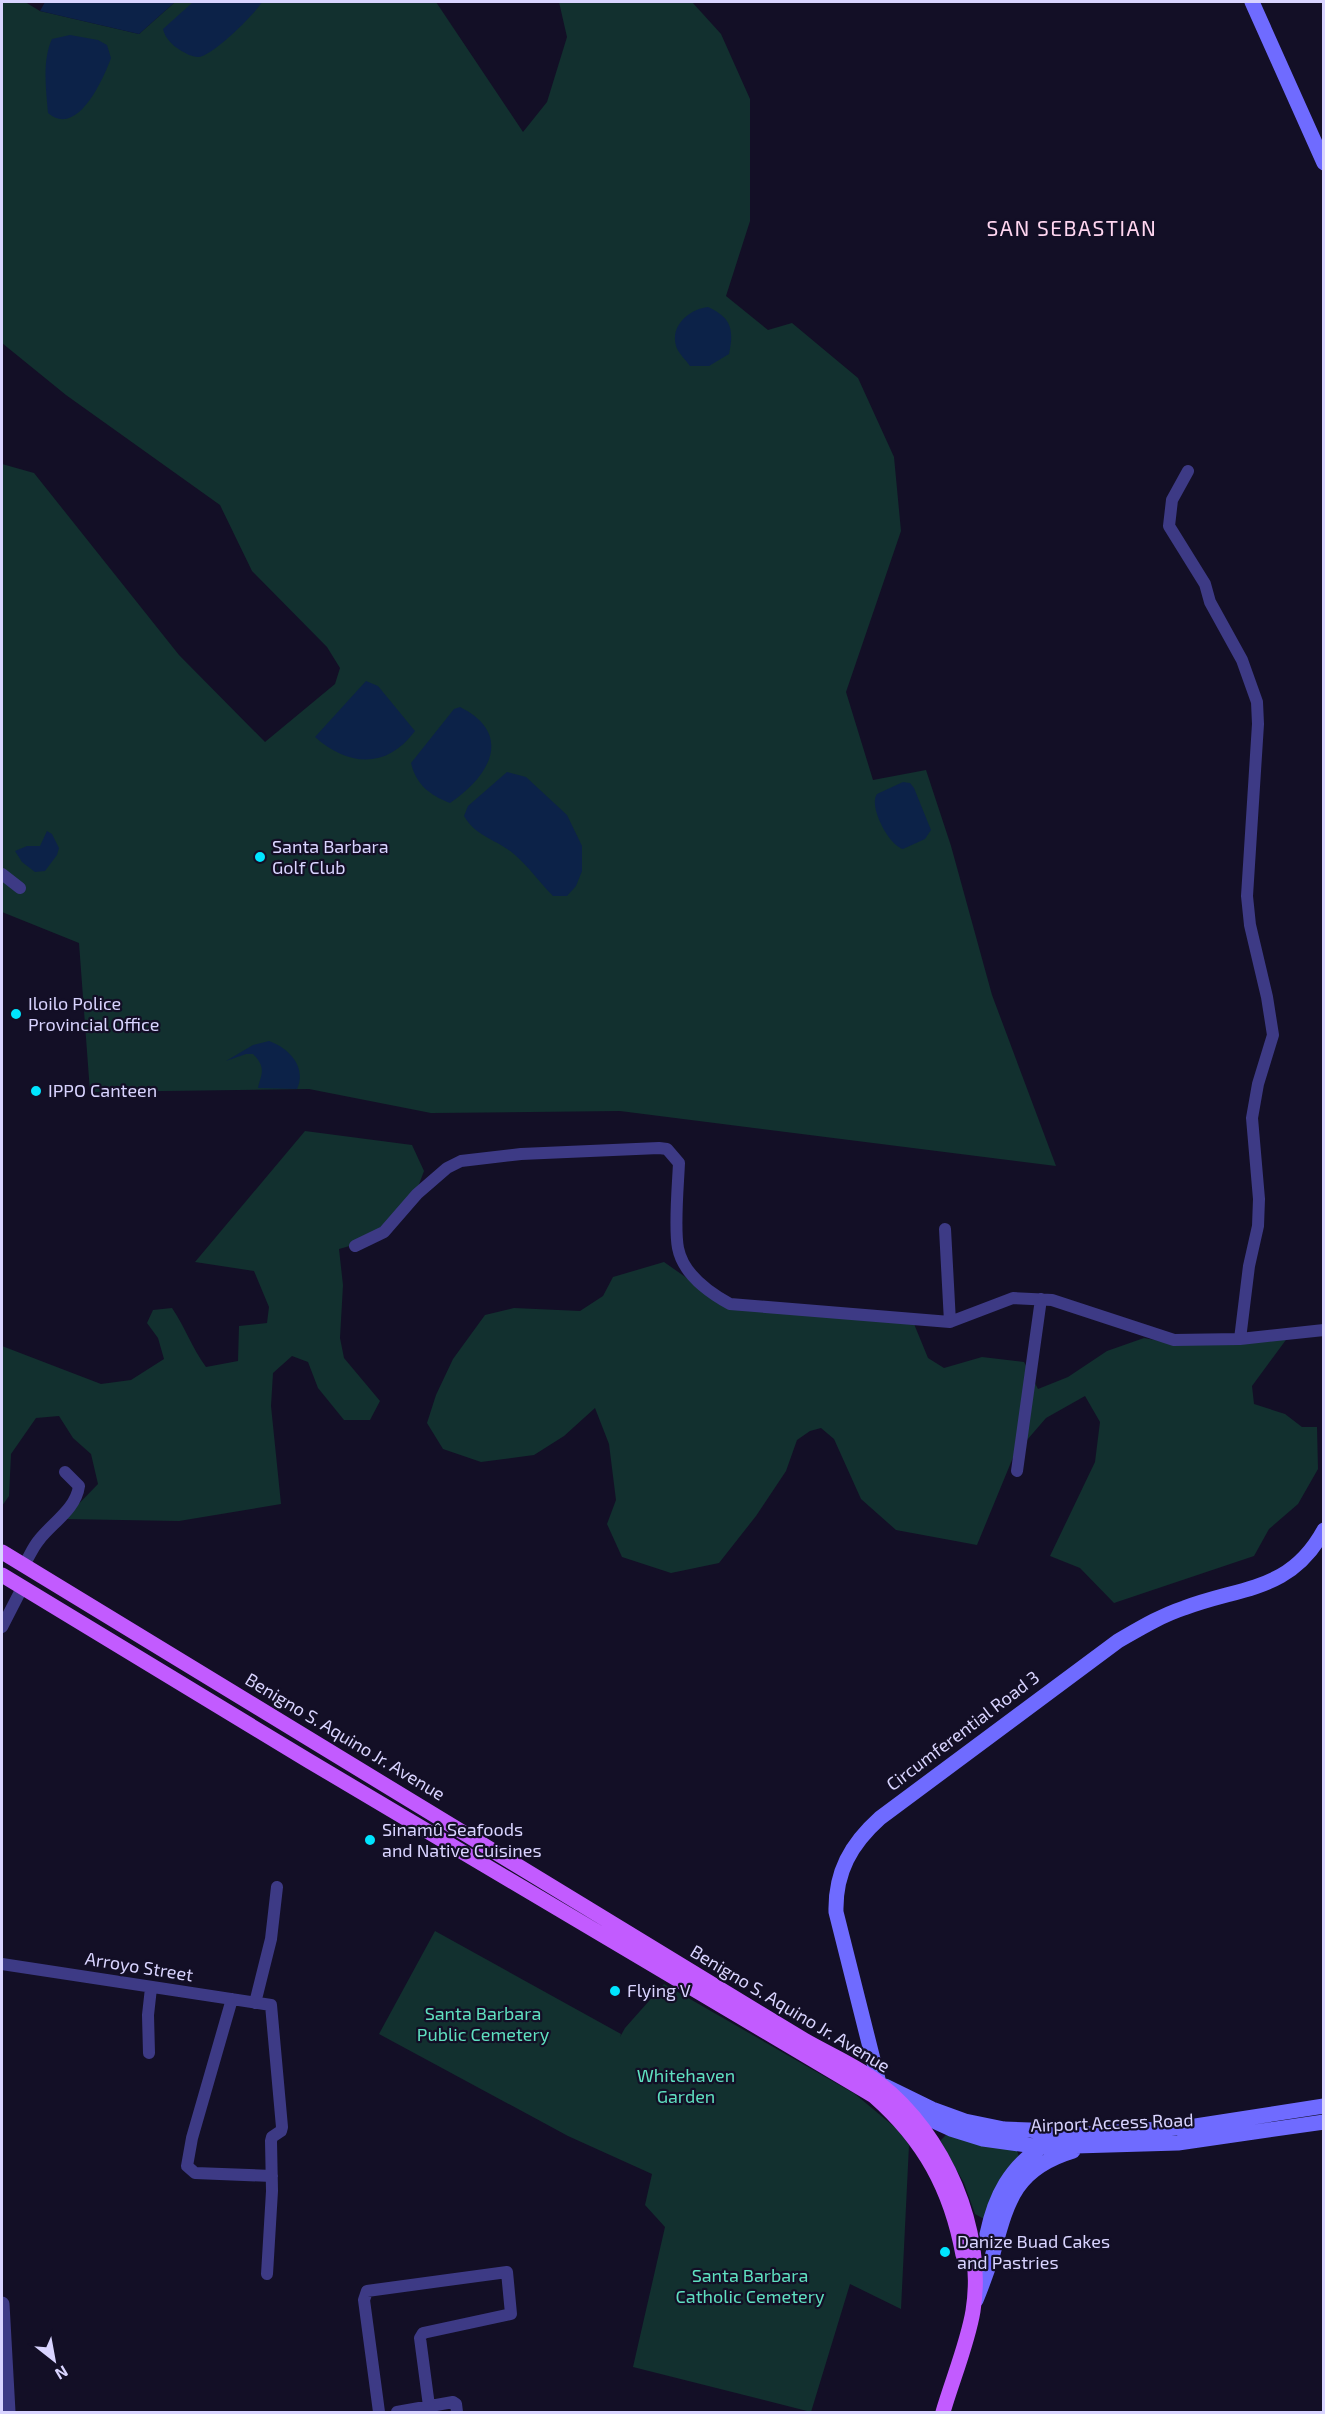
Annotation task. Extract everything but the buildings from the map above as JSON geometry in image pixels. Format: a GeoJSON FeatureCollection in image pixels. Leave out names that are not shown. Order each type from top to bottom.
{"type":"FeatureCollection","features":[{"type":"Feature","properties":{"kind":"main road"},"geometry":{"type":"LineString","coordinates":[[1252,2],[1323,163]]}},
{"type":"Feature","properties":{"kind":"main road","name":"Circumferential Road 3"},"geometry":{"type":"LineString","coordinates":[[877,2090],[836,1912],[837,1886],[841,1870],[861,1834],[1118,1641],[1184,1608],[1273,1581],[1302,1561],[1316,1544],[1323,1530]]}},
{"type":"Feature","properties":{"kind":"main road","name":"Benigno S. Aquino Jr. Avenue"},"geometry":{"type":"LineString","coordinates":[[2,1552],[804,2040],[877,2090],[934,2167],[946,2193],[958,2227],[973,2311]]}},
{"type":"Feature","properties":{"kind":"main road","name":"Benigno S. Aquino Jr. Avenue"},"geometry":{"type":"LineString","coordinates":[[2,1575],[288,1748],[877,2090]]}},
{"type":"Feature","properties":{"kind":"main road"},"geometry":{"type":"LineString","coordinates":[[288,1748],[299,1732]]}},
{"type":"Feature","properties":{"kind":"main road","name":"Airport Access Road"},"geometry":{"type":"LineString","coordinates":[[877,2090],[904,2107],[951,2129],[983,2139],[1041,2147],[1088,2147],[1201,2140],[1323,2122]]}},
{"type":"Feature","properties":{"kind":"main road","name":"Airport Access Road"},"geometry":{"type":"LineString","coordinates":[[877,2090],[965,2121],[1058,2136],[1189,2127],[1323,2106]]}},
{"type":"Feature","properties":{"kind":"main road"},"geometry":{"type":"LineString","coordinates":[[904,2107],[925,2132],[944,2162],[966,2214],[974,2264],[973,2311]]}},
{"type":"Feature","properties":{"kind":"main road"},"geometry":{"type":"LineString","coordinates":[[973,2311],[990,2221],[998,2195],[1011,2174],[1028,2156],[1058,2136]]}},
{"type":"Feature","properties":{"kind":"main road"},"geometry":{"type":"LineString","coordinates":[[943,2412],[1008,2202],[1021,2181],[1041,2164],[1062,2154],[1088,2147]]}},
{"type":"Feature","properties":{"kind":"street"},"geometry":{"type":"LineString","coordinates":[[1188,471],[1172,500],[1169,526],[1205,584],[1210,603],[1242,660],[1257,702],[1258,724],[1246,896],[1273,1035],[1258,1084],[1252,1118],[1259,1199],[1258,1226],[1249,1266],[1240,1339]]}},
{"type":"Feature","properties":{"kind":"street"},"geometry":{"type":"LineString","coordinates":[[2,874],[20,888]]}},
{"type":"Feature","properties":{"kind":"street"},"geometry":{"type":"LineString","coordinates":[[355,1246],[384,1232],[417,1194],[447,1168],[461,1161],[522,1154],[659,1148],[667,1149],[679,1163],[678,1249],[697,1282],[730,1304],[950,1322],[1013,1298],[1041,1299],[1052,1300],[1174,1340],[1240,1339],[1323,1330]]}},
{"type":"Feature","properties":{"kind":"street"},"geometry":{"type":"LineString","coordinates":[[945,1229],[950,1322]]}},
{"type":"Feature","properties":{"kind":"street"},"geometry":{"type":"LineString","coordinates":[[1017,1472],[1041,1299]]}},
{"type":"Feature","properties":{"kind":"street"},"geometry":{"type":"LineString","coordinates":[[24,1565],[39,1540],[67,1510],[78,1492],[79,1486],[65,1472]]}},
{"type":"Feature","properties":{"kind":"street"},"geometry":{"type":"LineString","coordinates":[[2,1627],[22,1588]]}},
{"type":"Feature","properties":{"kind":"street"},"geometry":{"type":"LineString","coordinates":[[255,2003],[271,1939],[277,1887]]}},
{"type":"Feature","properties":{"kind":"street","name":"Arroyo Street"},"geometry":{"type":"LineString","coordinates":[[2,1964],[271,2005],[282,2127],[272,2138],[272,2176]]}},
{"type":"Feature","properties":{"kind":"street"},"geometry":{"type":"LineString","coordinates":[[149,2053],[148,2015],[151,1988]]}},
{"type":"Feature","properties":{"kind":"street"},"geometry":{"type":"LineString","coordinates":[[232,1999],[192,2138],[187,2166],[195,2173],[272,2176],[267,2274]]}},
{"type":"Feature","properties":{"kind":"street"},"geometry":{"type":"LineString","coordinates":[[379,2412],[364,2300],[367,2291],[507,2272],[511,2314],[423,2333],[420,2338],[429,2406]]}},
{"type":"Feature","properties":{"kind":"street"},"geometry":{"type":"LineString","coordinates":[[2,2304],[8,2412]]}},
{"type":"Feature","properties":{"kind":"street"},"geometry":{"type":"LineString","coordinates":[[397,2412],[453,2402],[456,2404],[457,2412]]}},
{"type":"Feature","properties":{"kind":"green space"},"geometry":{"type":"Polygon","coordinates":[[[2,2],[25,2],[40,11],[139,34],[175,2],[436,2],[523,132],[547,102],[567,37],[559,2],[692,2],[721,34],[750,99],[750,221],[726,296],[768,330],[792,323],[858,378],[894,457],[901,531],[846,692],[873,780],[926,770],[951,846],[992,995],[1056,1166],[620,1111],[431,1113],[309,1089],[90,1092],[79,943],[2,912],[2,464],[34,473],[179,655],[265,742],[335,684],[340,668],[327,647],[252,571],[220,505],[66,395],[2,343],[2,2]]]}},
{"type":"Feature","properties":{"kind":"green space"},"geometry":{"type":"Polygon","coordinates":[[[305,1131],[412,1145],[424,1171],[412,1203],[378,1238],[339,1249],[343,1285],[340,1338],[344,1358],[380,1401],[370,1420],[344,1420],[318,1388],[308,1362],[292,1356],[273,1373],[271,1406],[281,1504],[179,1521],[64,1519],[98,1484],[91,1454],[73,1438],[59,1416],[36,1418],[11,1454],[9,1496],[2,1506],[2,1346],[101,1384],[131,1380],[164,1359],[158,1338],[147,1323],[153,1310],[172,1308],[206,1367],[238,1361],[239,1326],[267,1323],[269,1307],[254,1271],[195,1262],[305,1131]]]}},
{"type":"Feature","properties":{"kind":"green space"},"geometry":{"type":"Polygon","coordinates":[[[664,1262],[724,1304],[912,1319],[928,1358],[944,1368],[982,1357],[1024,1362],[1038,1389],[1068,1377],[1107,1351],[1144,1338],[1177,1344],[1291,1333],[1252,1386],[1254,1404],[1285,1414],[1302,1427],[1317,1427],[1318,1469],[1298,1504],[1269,1529],[1254,1556],[1114,1603],[1080,1568],[1050,1556],[1095,1462],[1100,1422],[1085,1396],[1046,1418],[1014,1455],[977,1545],[896,1530],[861,1499],[834,1439],[821,1428],[810,1431],[797,1440],[786,1471],[756,1516],[719,1563],[671,1573],[622,1557],[607,1524],[616,1500],[609,1444],[595,1408],[564,1436],[534,1455],[481,1462],[443,1449],[427,1423],[436,1395],[453,1359],[485,1315],[514,1308],[580,1311],[603,1296],[613,1277],[664,1262]]]}},
{"type":"Feature","properties":{"kind":"green space"},"geometry":{"type":"Polygon","coordinates":[[[435,1931],[621,2034],[620,2037],[625,2028],[664,1984],[855,2094],[897,2129],[909,2145],[901,2309],[850,2284],[811,2412],[633,2367],[665,2227],[645,2205],[652,2174],[568,2136],[379,2034],[435,1931]]]}},
{"type":"Feature","properties":{"kind":"green space"},"geometry":{"type":"Polygon","coordinates":[[[948,2133],[1017,2150],[1019,2157],[984,2219],[975,2214],[964,2183],[940,2141],[948,2133]]]}},
{"type":"Feature","properties":{"kind":"water"},"geometry":{"type":"Polygon","coordinates":[[[45,2],[175,2],[139,34],[40,11],[45,2]]]}},
{"type":"Feature","properties":{"kind":"water"},"geometry":{"type":"Polygon","coordinates":[[[193,2],[262,2],[223,43],[198,57],[189,55],[174,46],[163,29],[193,2]]]}},
{"type":"Feature","properties":{"kind":"water"},"geometry":{"type":"Polygon","coordinates":[[[70,35],[98,40],[107,45],[111,58],[102,79],[87,103],[69,118],[59,119],[48,113],[47,56],[52,39],[70,35]]]}},
{"type":"Feature","properties":{"kind":"water"},"geometry":{"type":"Polygon","coordinates":[[[708,307],[727,320],[731,331],[729,354],[709,366],[690,366],[677,349],[676,331],[688,315],[708,307]]]}},
{"type":"Feature","properties":{"kind":"water"},"geometry":{"type":"Polygon","coordinates":[[[366,681],[378,686],[415,731],[392,752],[380,758],[367,760],[341,754],[315,737],[366,681]]]}},
{"type":"Feature","properties":{"kind":"water"},"geometry":{"type":"Polygon","coordinates":[[[460,707],[477,718],[487,730],[491,742],[490,755],[485,768],[476,780],[450,803],[424,788],[416,777],[411,763],[454,709],[460,707]]]}},
{"type":"Feature","properties":{"kind":"water"},"geometry":{"type":"Polygon","coordinates":[[[507,772],[526,777],[567,815],[582,846],[582,871],[576,886],[567,896],[553,896],[515,855],[481,834],[464,816],[468,806],[507,772]]]}},
{"type":"Feature","properties":{"kind":"water"},"geometry":{"type":"Polygon","coordinates":[[[903,782],[910,783],[914,788],[931,830],[925,839],[903,849],[892,841],[881,825],[875,800],[877,794],[903,782]]]}},
{"type":"Feature","properties":{"kind":"water"},"geometry":{"type":"Polygon","coordinates":[[[47,831],[52,834],[59,848],[57,855],[45,871],[35,872],[22,862],[15,851],[27,846],[40,846],[47,831]]]}},
{"type":"Feature","properties":{"kind":"water"},"geometry":{"type":"Polygon","coordinates":[[[269,1041],[283,1048],[294,1059],[300,1073],[297,1089],[258,1088],[262,1067],[253,1054],[226,1061],[253,1045],[269,1041]]]}},
{"type":"Feature","properties":{"kind":"place","name":"Santa Barbara Golf Club"},"geometry":{"type":"Point","coordinates":[260,857]}},
{"type":"Feature","properties":{"kind":"place","name":"Iloilo Police Provincial Office"},"geometry":{"type":"Point","coordinates":[16,1014]}},
{"type":"Feature","properties":{"kind":"place","name":"IPPO Canteen"},"geometry":{"type":"Point","coordinates":[36,1091]}},
{"type":"Feature","properties":{"kind":"place","name":"Sinamû Seafoods and Native Cuisines"},"geometry":{"type":"Point","coordinates":[370,1840]}},
{"type":"Feature","properties":{"kind":"place","name":"Flying V"},"geometry":{"type":"Point","coordinates":[615,1991]}},
{"type":"Feature","properties":{"kind":"place","name":"Danize Buad Cakes and Pastries"},"geometry":{"type":"Point","coordinates":[945,2252]}},
{"type":"Feature","properties":{"kind":"district","name":"SAN SEBASTIAN"},"geometry":{"type":"Point","coordinates":[1072,229]}},
{"type":"Feature","properties":{"kind":"park label","name":"Santa Barbara Public Cemetery"},"geometry":{"type":"Point","coordinates":[483,2024]}},
{"type":"Feature","properties":{"kind":"park label","name":"Whitehaven Garden"},"geometry":{"type":"Point","coordinates":[686,2086]}},
{"type":"Feature","properties":{"kind":"park label","name":"Santa Barbara Catholic Cemetery"},"geometry":{"type":"Point","coordinates":[750,2286]}}]}
